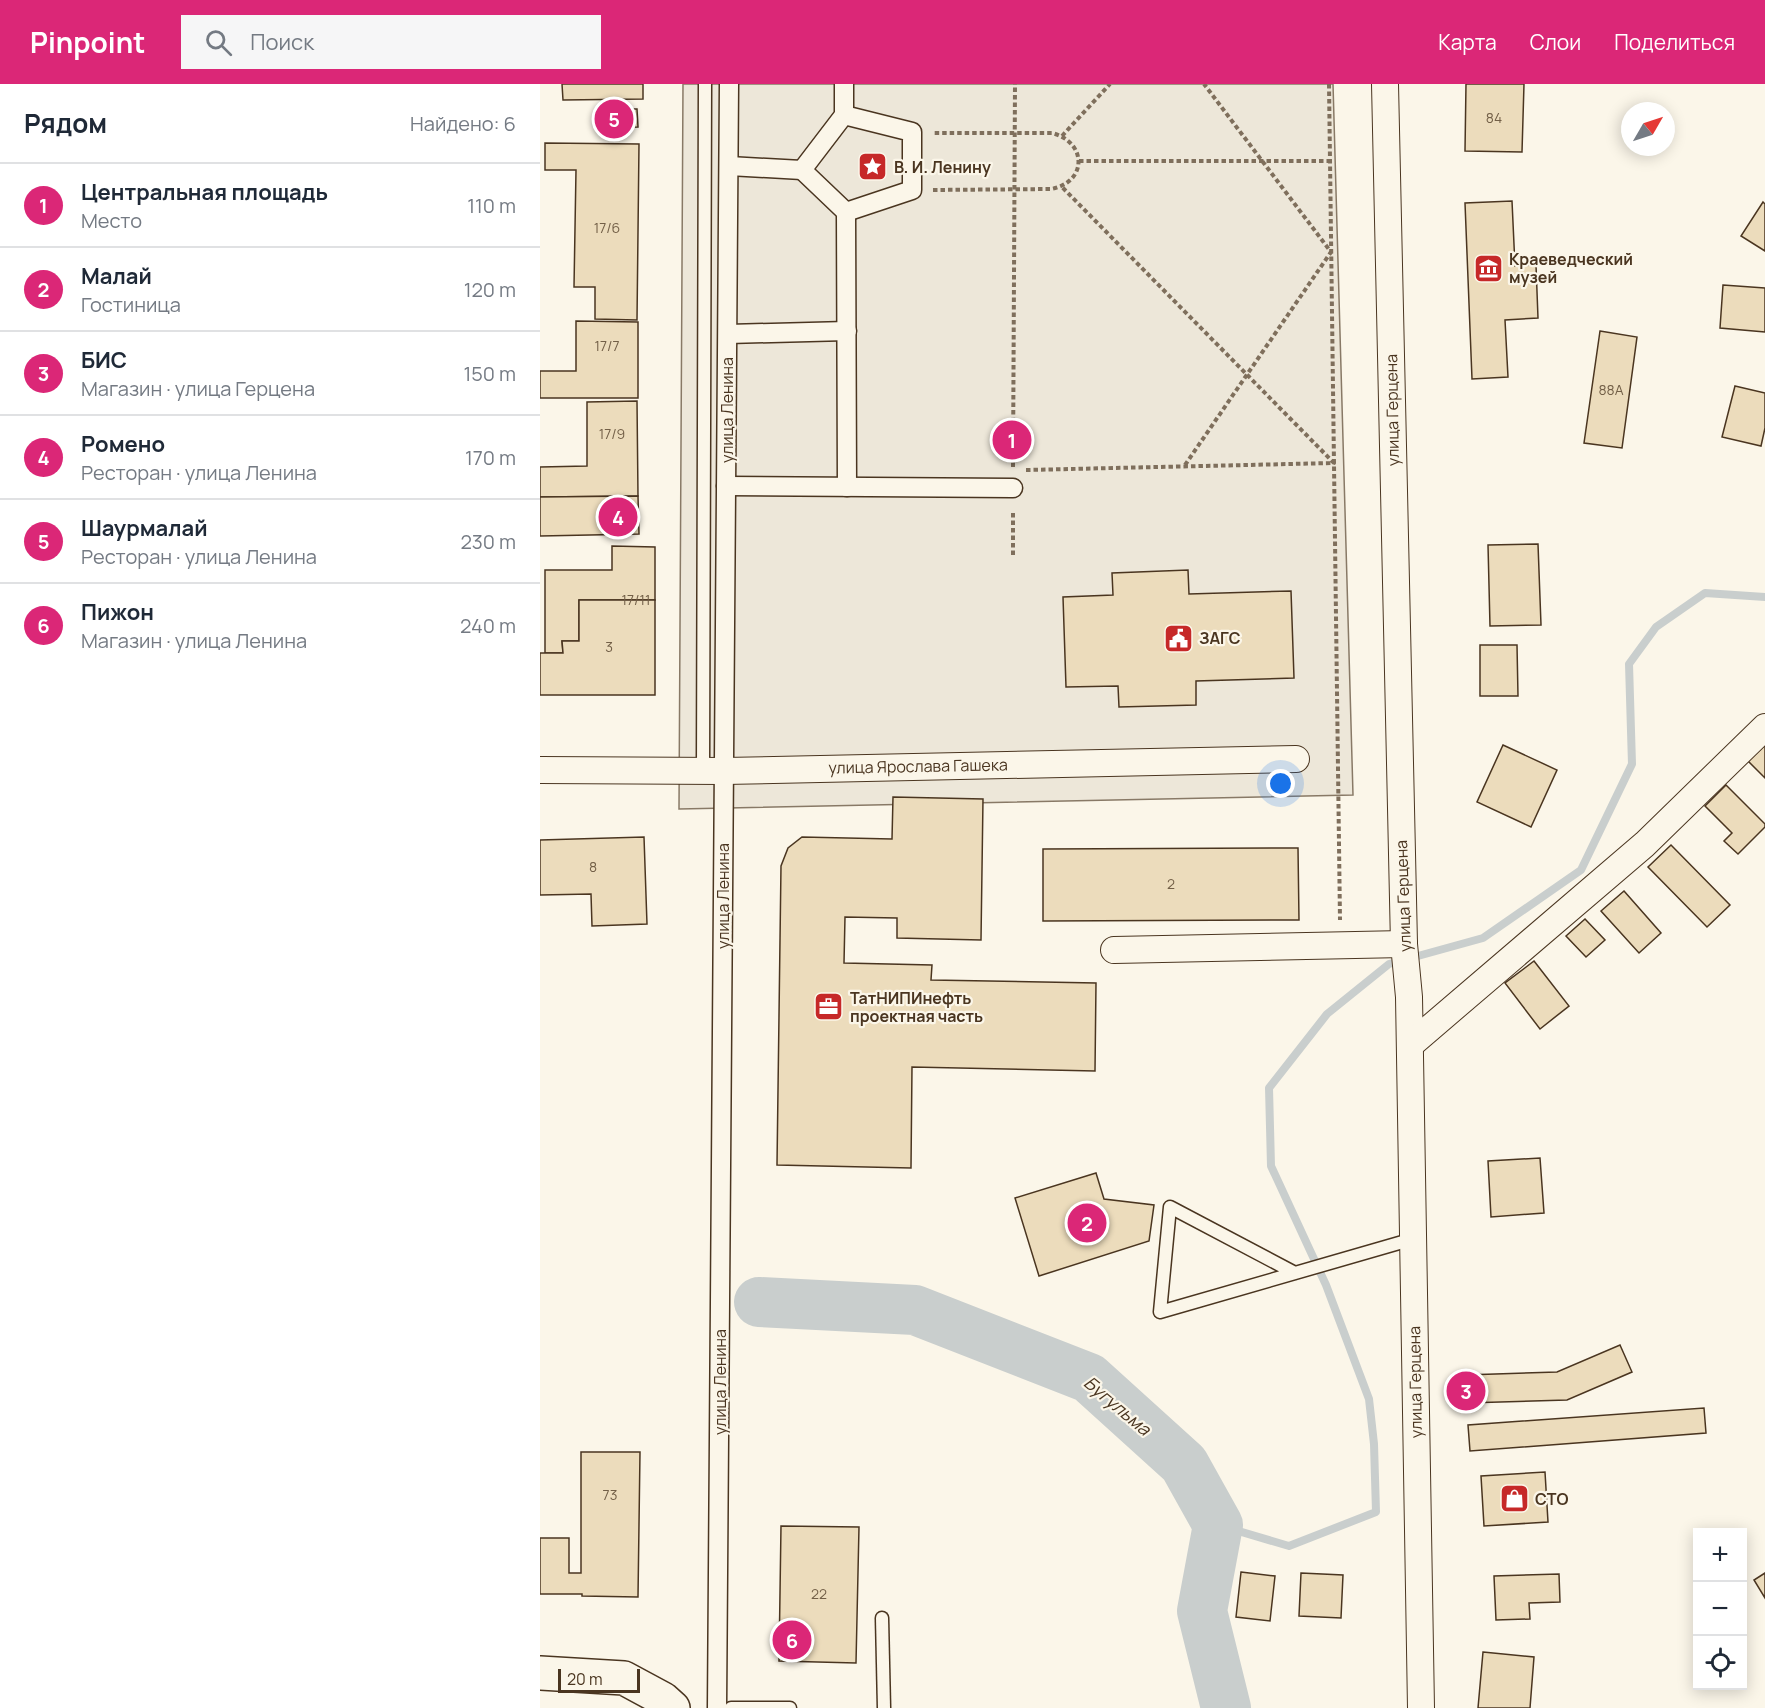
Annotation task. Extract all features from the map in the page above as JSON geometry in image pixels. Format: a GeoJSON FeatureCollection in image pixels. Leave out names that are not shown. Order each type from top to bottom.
{"type":"FeatureCollection","features":[{"type":"Feature","properties":{"kind":"main road"},"geometry":{"type":"LineString","coordinates":[[540,1673],[624,1678],[663,1699],[673,1708]]}},
{"type":"Feature","properties":{"kind":"street","name":"улица Ленина"},"geometry":{"type":"LineString","coordinates":[[717,1708],[714,771],[726,486],[729,84]]}},
{"type":"Feature","properties":{"kind":"street"},"geometry":{"type":"LineString","coordinates":[[802,170],[844,115],[844,84]]}},
{"type":"Feature","properties":{"kind":"street","name":"улица Герцена"},"geometry":{"type":"LineString","coordinates":[[1385,84],[1404,944],[1409,997],[1421,1708]]}},
{"type":"Feature","properties":{"kind":"street"},"geometry":{"type":"LineString","coordinates":[[844,115],[912,132],[912,190],[846,212]]}},
{"type":"Feature","properties":{"kind":"street"},"geometry":{"type":"LineString","coordinates":[[729,166],[802,170],[846,212],[847,487]]}},
{"type":"Feature","properties":{"kind":"street"},"geometry":{"type":"LineString","coordinates":[[728,334],[847,331]]}},
{"type":"Feature","properties":{"kind":"street"},"geometry":{"type":"LineString","coordinates":[[726,486],[847,487],[1013,479]]}},
{"type":"Feature","properties":{"kind":"street"},"geometry":{"type":"LineString","coordinates":[[1410,1045],[1645,844],[1765,727]]}},
{"type":"Feature","properties":{"kind":"street","name":"улица Ярослава Гашека"},"geometry":{"type":"LineString","coordinates":[[540,770],[714,771],[1296,759]]}},
{"type":"Feature","properties":{"kind":"street"},"geometry":{"type":"LineString","coordinates":[[1114,950],[1404,944]]}},
{"type":"Feature","properties":{"kind":"lane"},"geometry":{"type":"LineString","coordinates":[[705,84],[714,771]]}},
{"type":"Feature","properties":{"kind":"lane"},"geometry":{"type":"LineString","coordinates":[[1295,1273],[1170,1207],[1160,1312],[1413,1239]]}},
{"type":"Feature","properties":{"kind":"lane"},"geometry":{"type":"LineString","coordinates":[[882,1618],[884,1708]]}},
{"type":"Feature","properties":{"kind":"lane"},"geometry":{"type":"LineString","coordinates":[[731,1708],[790,1708]]}},
{"type":"Feature","properties":{"kind":"path"},"geometry":{"type":"LineString","coordinates":[[1013,555],[1015,84]]}},
{"type":"Feature","properties":{"kind":"path"},"geometry":{"type":"LineString","coordinates":[[1062,136],[1110,84]]}},
{"type":"Feature","properties":{"kind":"path"},"geometry":{"type":"LineString","coordinates":[[1204,84],[1331,252]]}},
{"type":"Feature","properties":{"kind":"path"},"geometry":{"type":"LineString","coordinates":[[1329,84],[1340,945]]}},
{"type":"Feature","properties":{"kind":"path"},"geometry":{"type":"LineString","coordinates":[[912,132],[1052,134],[1062,136],[1071,142],[1077,151],[1079,161],[1077,172],[1071,181],[1062,187],[1051,189],[912,190]]}},
{"type":"Feature","properties":{"kind":"path"},"geometry":{"type":"LineString","coordinates":[[1079,161],[1330,161]]}},
{"type":"Feature","properties":{"kind":"path"},"geometry":{"type":"LineString","coordinates":[[1062,187],[1334,463]]}},
{"type":"Feature","properties":{"kind":"path"},"geometry":{"type":"LineString","coordinates":[[1185,466],[1331,252]]}},
{"type":"Feature","properties":{"kind":"path"},"geometry":{"type":"LineString","coordinates":[[1013,479],[1185,466],[1334,463]]}},
{"type":"Feature","properties":{"kind":"shaded area"},"geometry":{"type":"Polygon","coordinates":[[[683,84],[1333,84],[1353,795],[679,809],[683,84]]]}},
{"type":"Feature","properties":{"kind":"building"},"geometry":{"type":"Polygon","coordinates":[[[562,84],[643,84],[643,99],[563,100],[562,84]]]}},
{"type":"Feature","properties":{"kind":"building"},"geometry":{"type":"Polygon","coordinates":[[[1466,84],[1524,84],[1522,152],[1465,151],[1466,84]]]}},
{"type":"Feature","properties":{"kind":"building"},"geometry":{"type":"Polygon","coordinates":[[[599,109],[637,109],[638,127],[599,128],[599,109]]]}},
{"type":"Feature","properties":{"kind":"building"},"geometry":{"type":"Polygon","coordinates":[[[545,143],[639,144],[637,320],[595,319],[595,287],[574,287],[576,170],[545,170],[545,143]]]}},
{"type":"Feature","properties":{"kind":"building"},"geometry":{"type":"Polygon","coordinates":[[[1512,201],[1515,266],[1536,265],[1538,318],[1505,320],[1508,377],[1472,379],[1465,203],[1512,201]]]}},
{"type":"Feature","properties":{"kind":"building"},"geometry":{"type":"Polygon","coordinates":[[[1763,202],[1765,204],[1765,251],[1741,236],[1763,202]]]}},
{"type":"Feature","properties":{"kind":"building"},"geometry":{"type":"Polygon","coordinates":[[[1723,285],[1765,288],[1765,332],[1720,328],[1723,285]]]}},
{"type":"Feature","properties":{"kind":"building"},"geometry":{"type":"Polygon","coordinates":[[[576,321],[638,322],[638,398],[540,398],[540,371],[576,371],[576,321]]]}},
{"type":"Feature","properties":{"kind":"building"},"geometry":{"type":"Polygon","coordinates":[[[1600,331],[1637,337],[1622,448],[1584,443],[1600,331]]]}},
{"type":"Feature","properties":{"kind":"building"},"geometry":{"type":"Polygon","coordinates":[[[1735,386],[1765,393],[1765,428],[1761,446],[1722,437],[1735,386]]]}},
{"type":"Feature","properties":{"kind":"building"},"geometry":{"type":"Polygon","coordinates":[[[637,401],[638,496],[540,497],[540,467],[587,466],[587,402],[637,401]]]}},
{"type":"Feature","properties":{"kind":"building"},"geometry":{"type":"Polygon","coordinates":[[[638,496],[639,534],[540,536],[540,497],[638,496]]]}},
{"type":"Feature","properties":{"kind":"building"},"geometry":{"type":"Polygon","coordinates":[[[1538,544],[1541,625],[1490,626],[1488,545],[1538,544]]]}},
{"type":"Feature","properties":{"kind":"building"},"geometry":{"type":"Polygon","coordinates":[[[612,546],[655,547],[655,600],[579,600],[579,641],[562,641],[563,653],[545,653],[545,570],[612,570],[612,546]]]}},
{"type":"Feature","properties":{"kind":"building","name":"ЗАГС"},"geometry":{"type":"Polygon","coordinates":[[[1188,570],[1189,594],[1291,591],[1294,678],[1196,681],[1196,705],[1119,707],[1118,686],[1066,687],[1063,597],[1113,595],[1112,573],[1188,570]]]}},
{"type":"Feature","properties":{"kind":"building"},"geometry":{"type":"Polygon","coordinates":[[[579,600],[655,600],[655,695],[540,695],[540,653],[563,653],[562,641],[579,641],[579,600]]]}},
{"type":"Feature","properties":{"kind":"building"},"geometry":{"type":"Polygon","coordinates":[[[1480,645],[1517,645],[1518,696],[1480,696],[1480,645]]]}},
{"type":"Feature","properties":{"kind":"building"},"geometry":{"type":"Polygon","coordinates":[[[1503,745],[1557,770],[1531,827],[1477,802],[1503,745]]]}},
{"type":"Feature","properties":{"kind":"building"},"geometry":{"type":"Polygon","coordinates":[[[1765,745],[1765,778],[1748,761],[1765,745]]]}},
{"type":"Feature","properties":{"kind":"building"},"geometry":{"type":"Polygon","coordinates":[[[1726,785],[1765,824],[1765,827],[1738,854],[1724,841],[1732,833],[1705,806],[1726,785]]]}},
{"type":"Feature","properties":{"kind":"building"},"geometry":{"type":"Polygon","coordinates":[[[893,797],[983,799],[981,940],[897,938],[897,918],[845,917],[844,963],[932,965],[931,980],[1096,983],[1095,1071],[912,1067],[911,1168],[777,1165],[781,866],[788,848],[802,837],[892,839],[893,797]]]}},
{"type":"Feature","properties":{"kind":"building"},"geometry":{"type":"Polygon","coordinates":[[[644,837],[647,924],[592,926],[591,894],[540,895],[540,840],[644,837]]]}},
{"type":"Feature","properties":{"kind":"building"},"geometry":{"type":"Polygon","coordinates":[[[1671,845],[1730,905],[1707,927],[1648,867],[1671,845]]]}},
{"type":"Feature","properties":{"kind":"building"},"geometry":{"type":"Polygon","coordinates":[[[1298,848],[1299,920],[1043,921],[1043,849],[1298,848]]]}},
{"type":"Feature","properties":{"kind":"building"},"geometry":{"type":"Polygon","coordinates":[[[1624,891],[1661,933],[1639,953],[1601,911],[1624,891]]]}},
{"type":"Feature","properties":{"kind":"building"},"geometry":{"type":"Polygon","coordinates":[[[1585,919],[1605,940],[1586,957],[1566,936],[1585,919]]]}},
{"type":"Feature","properties":{"kind":"building"},"geometry":{"type":"Polygon","coordinates":[[[1534,961],[1569,1006],[1540,1029],[1505,983],[1534,961]]]}},
{"type":"Feature","properties":{"kind":"building"},"geometry":{"type":"Polygon","coordinates":[[[1540,1158],[1544,1213],[1491,1217],[1488,1161],[1540,1158]]]}},
{"type":"Feature","properties":{"kind":"building"},"geometry":{"type":"Polygon","coordinates":[[[1096,1173],[1104,1199],[1154,1205],[1149,1241],[1039,1276],[1015,1198],[1096,1173]]]}},
{"type":"Feature","properties":{"kind":"building"},"geometry":{"type":"Polygon","coordinates":[[[1620,1345],[1632,1372],[1567,1400],[1466,1403],[1465,1375],[1557,1372],[1620,1345]]]}},
{"type":"Feature","properties":{"kind":"building"},"geometry":{"type":"Polygon","coordinates":[[[1704,1408],[1706,1433],[1470,1451],[1468,1425],[1704,1408]]]}},
{"type":"Feature","properties":{"kind":"building"},"geometry":{"type":"Polygon","coordinates":[[[581,1452],[640,1452],[638,1597],[540,1594],[540,1538],[569,1538],[569,1573],[581,1573],[581,1452]]]}},
{"type":"Feature","properties":{"kind":"building","name":"СТО"},"geometry":{"type":"Polygon","coordinates":[[[1545,1472],[1548,1522],[1484,1526],[1481,1476],[1545,1472]]]}},
{"type":"Feature","properties":{"kind":"building"},"geometry":{"type":"Polygon","coordinates":[[[781,1526],[859,1527],[856,1663],[779,1661],[781,1526]]]}},
{"type":"Feature","properties":{"kind":"building"},"geometry":{"type":"Polygon","coordinates":[[[1241,1572],[1275,1576],[1270,1621],[1236,1617],[1241,1572]]]}},
{"type":"Feature","properties":{"kind":"building"},"geometry":{"type":"Polygon","coordinates":[[[1301,1573],[1343,1575],[1341,1618],[1299,1616],[1301,1573]]]}},
{"type":"Feature","properties":{"kind":"building"},"geometry":{"type":"Polygon","coordinates":[[[1765,1573],[1765,1598],[1754,1580],[1765,1573]]]}},
{"type":"Feature","properties":{"kind":"building"},"geometry":{"type":"Polygon","coordinates":[[[1559,1574],[1560,1602],[1529,1603],[1530,1619],[1496,1620],[1494,1576],[1559,1574]]]}},
{"type":"Feature","properties":{"kind":"building"},"geometry":{"type":"Polygon","coordinates":[[[1483,1652],[1534,1657],[1530,1708],[1478,1708],[1483,1652]]]}},
{"type":"Feature","properties":{"kind":"waterway"},"geometry":{"type":"LineString","coordinates":[[1218,1525],[1289,1546],[1376,1512],[1374,1444],[1369,1399],[1326,1285],[1271,1166],[1269,1088],[1327,1014],[1389,964],[1483,938],[1581,870],[1632,764],[1629,664],[1656,627],[1705,593],[1765,597]]}},
{"type":"Feature","properties":{"kind":"waterway","name":"Бугульма"},"geometry":{"type":"LineString","coordinates":[[759,1302],[915,1310],[1089,1378],[1184,1464],[1218,1525],[1202,1611],[1226,1708]]}},
{"type":"Feature","properties":{"kind":"place","name":"Шаурмалай"},"geometry":{"type":"Point","coordinates":[614,119]}},
{"type":"Feature","properties":{"kind":"place","name":"В. И. Ленину"},"geometry":{"type":"Point","coordinates":[873,167]}},
{"type":"Feature","properties":{"kind":"place","name":"Краеведческий музей"},"geometry":{"type":"Point","coordinates":[1488,268]}},
{"type":"Feature","properties":{"kind":"place","name":"Центральная площадь"},"geometry":{"type":"Point","coordinates":[1012,440]}},
{"type":"Feature","properties":{"kind":"place","name":"Ромено"},"geometry":{"type":"Point","coordinates":[618,517]}},
{"type":"Feature","properties":{"kind":"place","name":"ЗАГС"},"geometry":{"type":"Point","coordinates":[1178,638]}},
{"type":"Feature","properties":{"kind":"place","name":"ТатНИПИнефть проектная часть"},"geometry":{"type":"Point","coordinates":[829,1007]}},
{"type":"Feature","properties":{"kind":"place","name":"Малай"},"geometry":{"type":"Point","coordinates":[1087,1223]}},
{"type":"Feature","properties":{"kind":"place","name":"БИС"},"geometry":{"type":"Point","coordinates":[1466,1391]}},
{"type":"Feature","properties":{"kind":"place","name":"СТО"},"geometry":{"type":"Point","coordinates":[1514,1499]}},
{"type":"Feature","properties":{"kind":"place","name":"Пижон"},"geometry":{"type":"Point","coordinates":[792,1640]}}]}
